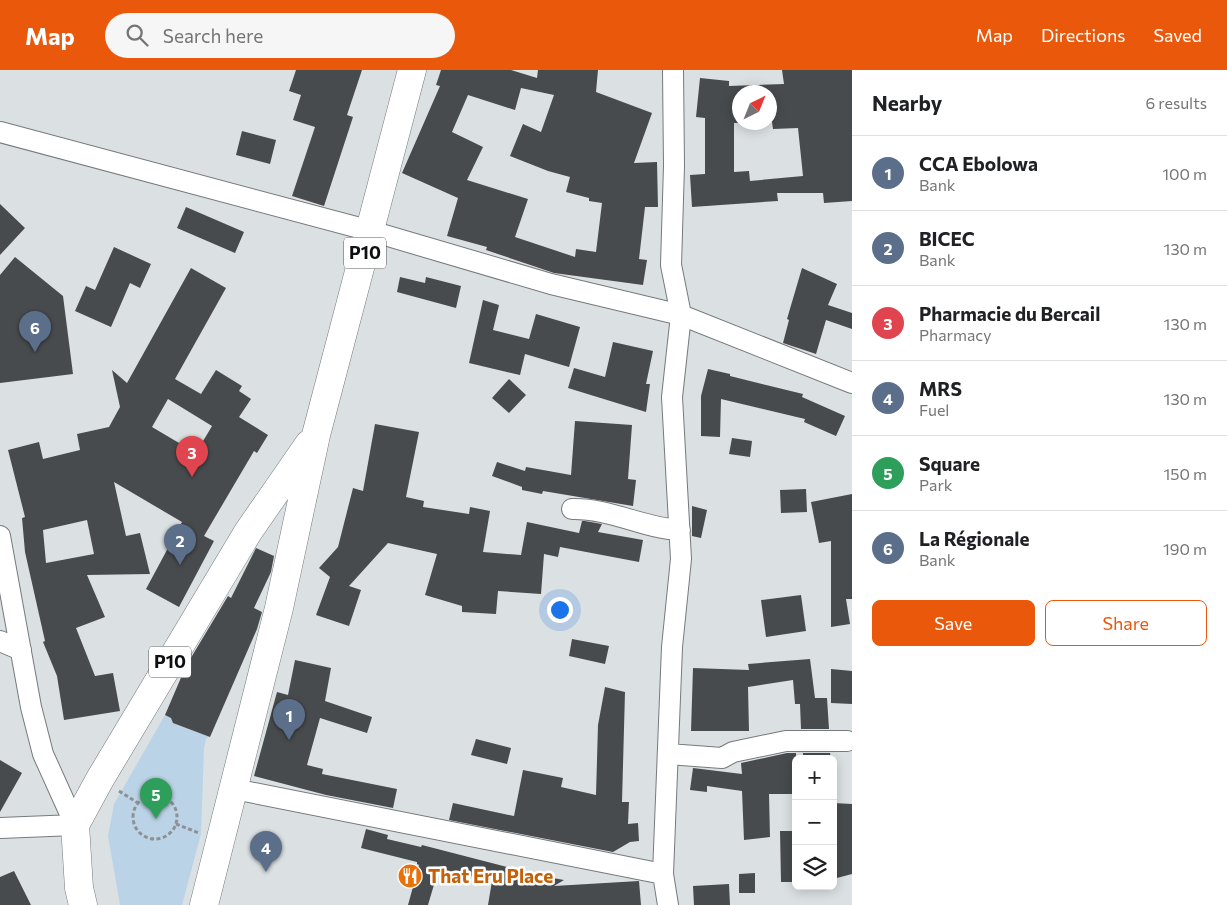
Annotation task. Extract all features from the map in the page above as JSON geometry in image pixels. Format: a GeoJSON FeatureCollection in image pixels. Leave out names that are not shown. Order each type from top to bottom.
{"type":"FeatureCollection","features":[{"type":"Feature","properties":{"kind":"main road","name":"P10"},"geometry":{"type":"LineString","coordinates":[[204,905],[278,608],[316,435],[412,70]]}},
{"type":"Feature","properties":{"kind":"main road","name":"P10"},"geometry":{"type":"LineString","coordinates":[[75,825],[100,779],[248,532],[316,435]]}},
{"type":"Feature","properties":{"kind":"main road"},"geometry":{"type":"LineString","coordinates":[[75,825],[79,888],[83,905]]}},
{"type":"Feature","properties":{"kind":"street"},"geometry":{"type":"LineString","coordinates":[[668,905],[663,874],[672,647],[681,559],[672,397],[681,315],[671,265],[674,166],[673,70]]}},
{"type":"Feature","properties":{"kind":"street"},"geometry":{"type":"LineString","coordinates":[[0,132],[371,231],[551,284],[681,315],[852,383]]}},
{"type":"Feature","properties":{"kind":"street"},"geometry":{"type":"LineString","coordinates":[[572,509],[590,508],[658,529],[680,530]]}},
{"type":"Feature","properties":{"kind":"street"},"geometry":{"type":"LineString","coordinates":[[0,536],[43,754],[75,825],[0,828]]}},
{"type":"Feature","properties":{"kind":"street"},"geometry":{"type":"LineString","coordinates":[[0,642],[21,650]]}},
{"type":"Feature","properties":{"kind":"street"},"geometry":{"type":"LineString","coordinates":[[668,754],[722,758],[733,752],[786,741],[847,742]]}},
{"type":"Feature","properties":{"kind":"street"},"geometry":{"type":"LineString","coordinates":[[234,789],[663,874]]}},
{"type":"Feature","properties":{"kind":"path"},"geometry":{"type":"LineString","coordinates":[[150,795],[163,796],[174,805],[177,818],[176,824],[172,831],[159,838],[145,836],[135,824],[135,809],[143,798],[150,795]]}},
{"type":"Feature","properties":{"kind":"shaded area"},"geometry":{"type":"Polygon","coordinates":[[[165,715],[211,735],[206,739],[204,748],[201,834],[182,905],[120,905],[108,836],[114,804],[165,715]]]}},
{"type":"Feature","properties":{"kind":"building"},"geometry":{"type":"Polygon","coordinates":[[[296,70],[362,70],[347,115],[353,117],[324,206],[292,196],[315,127],[293,120],[301,95],[289,91],[296,70]]]}},
{"type":"Feature","properties":{"kind":"building"},"geometry":{"type":"Polygon","coordinates":[[[441,70],[511,70],[537,78],[538,70],[598,70],[596,92],[652,113],[634,163],[657,162],[658,207],[645,207],[639,259],[647,260],[643,285],[554,273],[486,250],[487,247],[447,236],[458,198],[402,173],[440,86],[436,85],[441,70]],[[521,88],[515,110],[468,95],[452,132],[483,147],[467,180],[528,199],[515,237],[575,257],[576,249],[596,252],[602,203],[589,201],[589,198],[566,192],[570,177],[548,171],[510,156],[523,124],[541,132],[554,95],[521,88]]]}},
{"type":"Feature","properties":{"kind":"building"},"geometry":{"type":"Polygon","coordinates":[[[782,70],[852,70],[852,201],[824,203],[823,193],[777,193],[778,201],[692,207],[690,175],[705,174],[705,118],[696,117],[700,78],[729,81],[729,86],[732,86],[734,172],[749,171],[750,181],[803,176],[798,128],[777,129],[777,85],[756,85],[784,84],[782,70]]]}},
{"type":"Feature","properties":{"kind":"building"},"geometry":{"type":"Polygon","coordinates":[[[242,131],[276,140],[270,164],[236,155],[242,131]]]}},
{"type":"Feature","properties":{"kind":"building"},"geometry":{"type":"Polygon","coordinates":[[[0,204],[25,228],[0,255],[0,204]]]}},
{"type":"Feature","properties":{"kind":"building"},"geometry":{"type":"Polygon","coordinates":[[[186,207],[244,232],[235,253],[177,228],[186,207]]]}},
{"type":"Feature","properties":{"kind":"building"},"geometry":{"type":"Polygon","coordinates":[[[114,247],[151,264],[140,288],[130,283],[111,327],[75,311],[86,286],[95,290],[114,247]]]}},
{"type":"Feature","properties":{"kind":"building"},"geometry":{"type":"Polygon","coordinates":[[[15,257],[63,296],[73,374],[0,383],[0,275],[15,257]]]}},
{"type":"Feature","properties":{"kind":"building"},"geometry":{"type":"Polygon","coordinates":[[[191,268],[226,288],[175,379],[201,394],[216,370],[242,386],[239,391],[251,399],[239,417],[268,435],[257,453],[254,451],[204,536],[214,541],[179,607],[146,589],[182,522],[114,482],[126,536],[140,533],[150,574],[87,575],[105,617],[76,628],[95,676],[113,673],[120,711],[64,720],[57,676],[43,642],[45,641],[25,552],[22,518],[25,517],[8,450],[39,442],[43,459],[80,450],[77,434],[109,427],[120,407],[112,370],[127,383],[191,268]],[[168,399],[152,427],[196,453],[212,426],[168,399]],[[87,520],[43,530],[46,563],[94,554],[87,520]]]}},
{"type":"Feature","properties":{"kind":"building"},"geometry":{"type":"Polygon","coordinates":[[[802,268],[837,284],[828,305],[852,313],[852,329],[826,320],[816,354],[783,343],[789,320],[787,319],[802,268]]]}},
{"type":"Feature","properties":{"kind":"building"},"geometry":{"type":"Polygon","coordinates":[[[400,277],[425,283],[426,277],[461,286],[456,308],[397,292],[400,277]]]}},
{"type":"Feature","properties":{"kind":"building"},"geometry":{"type":"Polygon","coordinates":[[[483,300],[499,305],[493,330],[529,339],[536,314],[580,327],[569,367],[525,354],[520,375],[469,363],[483,300]]]}},
{"type":"Feature","properties":{"kind":"building"},"geometry":{"type":"Polygon","coordinates":[[[613,342],[653,351],[646,384],[650,384],[646,412],[568,388],[574,368],[605,377],[613,342]]]}},
{"type":"Feature","properties":{"kind":"building"},"geometry":{"type":"Polygon","coordinates":[[[708,369],[803,394],[802,397],[845,416],[836,436],[804,422],[805,419],[721,399],[720,437],[701,436],[701,396],[708,369]]]}},
{"type":"Feature","properties":{"kind":"building"},"geometry":{"type":"Polygon","coordinates":[[[509,379],[526,395],[509,413],[492,398],[509,379]]]}},
{"type":"Feature","properties":{"kind":"building"},"geometry":{"type":"Polygon","coordinates":[[[575,421],[632,425],[628,479],[636,480],[633,506],[543,491],[542,494],[522,490],[522,487],[492,476],[497,462],[525,471],[526,467],[571,475],[575,421]]]}},
{"type":"Feature","properties":{"kind":"building"},"geometry":{"type":"Polygon","coordinates":[[[375,424],[419,432],[406,497],[424,501],[423,507],[469,514],[470,507],[490,511],[483,552],[521,555],[527,522],[579,533],[582,521],[585,521],[602,524],[598,532],[643,540],[639,562],[560,547],[558,557],[544,554],[541,594],[498,591],[496,614],[462,612],[462,606],[425,595],[437,554],[388,543],[349,586],[361,590],[349,626],[316,615],[330,577],[319,568],[338,547],[353,488],[363,491],[375,424]]]}},
{"type":"Feature","properties":{"kind":"building"},"geometry":{"type":"Polygon","coordinates":[[[732,438],[752,441],[750,457],[729,454],[732,438]]]}},
{"type":"Feature","properties":{"kind":"building"},"geometry":{"type":"Polygon","coordinates":[[[806,489],[807,512],[781,513],[780,490],[806,489]]]}},
{"type":"Feature","properties":{"kind":"building"},"geometry":{"type":"Polygon","coordinates":[[[852,494],[852,599],[846,599],[850,624],[831,627],[831,541],[819,543],[811,502],[852,494]]]}},
{"type":"Feature","properties":{"kind":"building"},"geometry":{"type":"Polygon","coordinates":[[[692,506],[707,510],[701,538],[692,536],[692,506]]]}},
{"type":"Feature","properties":{"kind":"building"},"geometry":{"type":"Polygon","coordinates":[[[256,548],[274,556],[271,572],[254,608],[262,612],[257,629],[210,737],[173,723],[171,718],[165,715],[186,666],[228,596],[231,598],[256,548]]]}},
{"type":"Feature","properties":{"kind":"building"},"geometry":{"type":"Polygon","coordinates":[[[801,595],[806,631],[766,637],[761,600],[801,595]]]}},
{"type":"Feature","properties":{"kind":"building"},"geometry":{"type":"Polygon","coordinates":[[[572,639],[609,646],[605,664],[569,656],[572,639]]]}},
{"type":"Feature","properties":{"kind":"building"},"geometry":{"type":"Polygon","coordinates":[[[810,659],[815,698],[827,698],[829,729],[801,729],[800,704],[795,704],[793,680],[748,687],[749,731],[691,731],[693,668],[749,670],[748,664],[810,659]]]}},
{"type":"Feature","properties":{"kind":"building"},"geometry":{"type":"Polygon","coordinates":[[[295,660],[331,668],[325,701],[372,717],[367,733],[320,718],[307,765],[323,769],[322,774],[397,789],[393,808],[326,795],[254,776],[277,692],[288,695],[295,660]]]}},
{"type":"Feature","properties":{"kind":"building"},"geometry":{"type":"Polygon","coordinates":[[[831,669],[852,671],[852,704],[831,703],[831,669]]]}},
{"type":"Feature","properties":{"kind":"building"},"geometry":{"type":"Polygon","coordinates":[[[605,687],[625,692],[622,802],[629,802],[628,824],[638,823],[639,841],[630,842],[613,852],[449,820],[453,803],[514,816],[523,770],[563,778],[561,787],[596,795],[598,725],[605,687]]]}},
{"type":"Feature","properties":{"kind":"building"},"geometry":{"type":"Polygon","coordinates":[[[476,739],[511,748],[507,764],[471,755],[476,739]]]}},
{"type":"Feature","properties":{"kind":"building"},"geometry":{"type":"Polygon","coordinates":[[[787,753],[796,753],[796,755],[792,755],[792,794],[769,794],[770,837],[744,840],[742,791],[707,786],[707,792],[690,790],[693,768],[742,774],[741,763],[787,753]]]}},
{"type":"Feature","properties":{"kind":"building"},"geometry":{"type":"Polygon","coordinates":[[[803,753],[830,753],[830,755],[803,755],[803,753]]]}},
{"type":"Feature","properties":{"kind":"building"},"geometry":{"type":"Polygon","coordinates":[[[0,760],[22,773],[0,812],[0,760]]]}},
{"type":"Feature","properties":{"kind":"building"},"geometry":{"type":"Polygon","coordinates":[[[837,803],[852,804],[852,874],[837,878],[837,803]]]}},
{"type":"Feature","properties":{"kind":"building"},"geometry":{"type":"Polygon","coordinates":[[[366,829],[388,835],[387,839],[421,847],[422,845],[515,869],[515,871],[564,880],[554,886],[639,881],[641,905],[488,905],[492,881],[449,871],[448,874],[438,871],[428,905],[408,905],[419,865],[417,862],[361,848],[366,829]]]}},
{"type":"Feature","properties":{"kind":"building"},"geometry":{"type":"Polygon","coordinates":[[[780,831],[792,831],[792,882],[781,882],[780,831]]]}},
{"type":"Feature","properties":{"kind":"building"},"geometry":{"type":"Polygon","coordinates":[[[14,871],[31,905],[0,905],[0,877],[14,871]]]}},
{"type":"Feature","properties":{"kind":"building"},"geometry":{"type":"Polygon","coordinates":[[[755,873],[755,893],[739,893],[739,874],[755,873]]]}},
{"type":"Feature","properties":{"kind":"building"},"geometry":{"type":"Polygon","coordinates":[[[729,884],[730,905],[694,905],[693,886],[729,884]]]}},
{"type":"Feature","properties":{"kind":"place","name":"La Régionale"},"geometry":{"type":"Point","coordinates":[35,352]}},
{"type":"Feature","properties":{"kind":"place","name":"Pharmacie du Bercail"},"geometry":{"type":"Point","coordinates":[192,477]}},
{"type":"Feature","properties":{"kind":"place","name":"BICEC"},"geometry":{"type":"Point","coordinates":[180,565]}},
{"type":"Feature","properties":{"kind":"place","name":"CCA Ebolowa"},"geometry":{"type":"Point","coordinates":[289,740]}},
{"type":"Feature","properties":{"kind":"place","name":"Square"},"geometry":{"type":"Point","coordinates":[156,819]}},
{"type":"Feature","properties":{"kind":"place","name":"MRS"},"geometry":{"type":"Point","coordinates":[266,872]}},
{"type":"Feature","properties":{"kind":"place","name":"That Eru Place"},"geometry":{"type":"Point","coordinates":[410,876]}}]}
